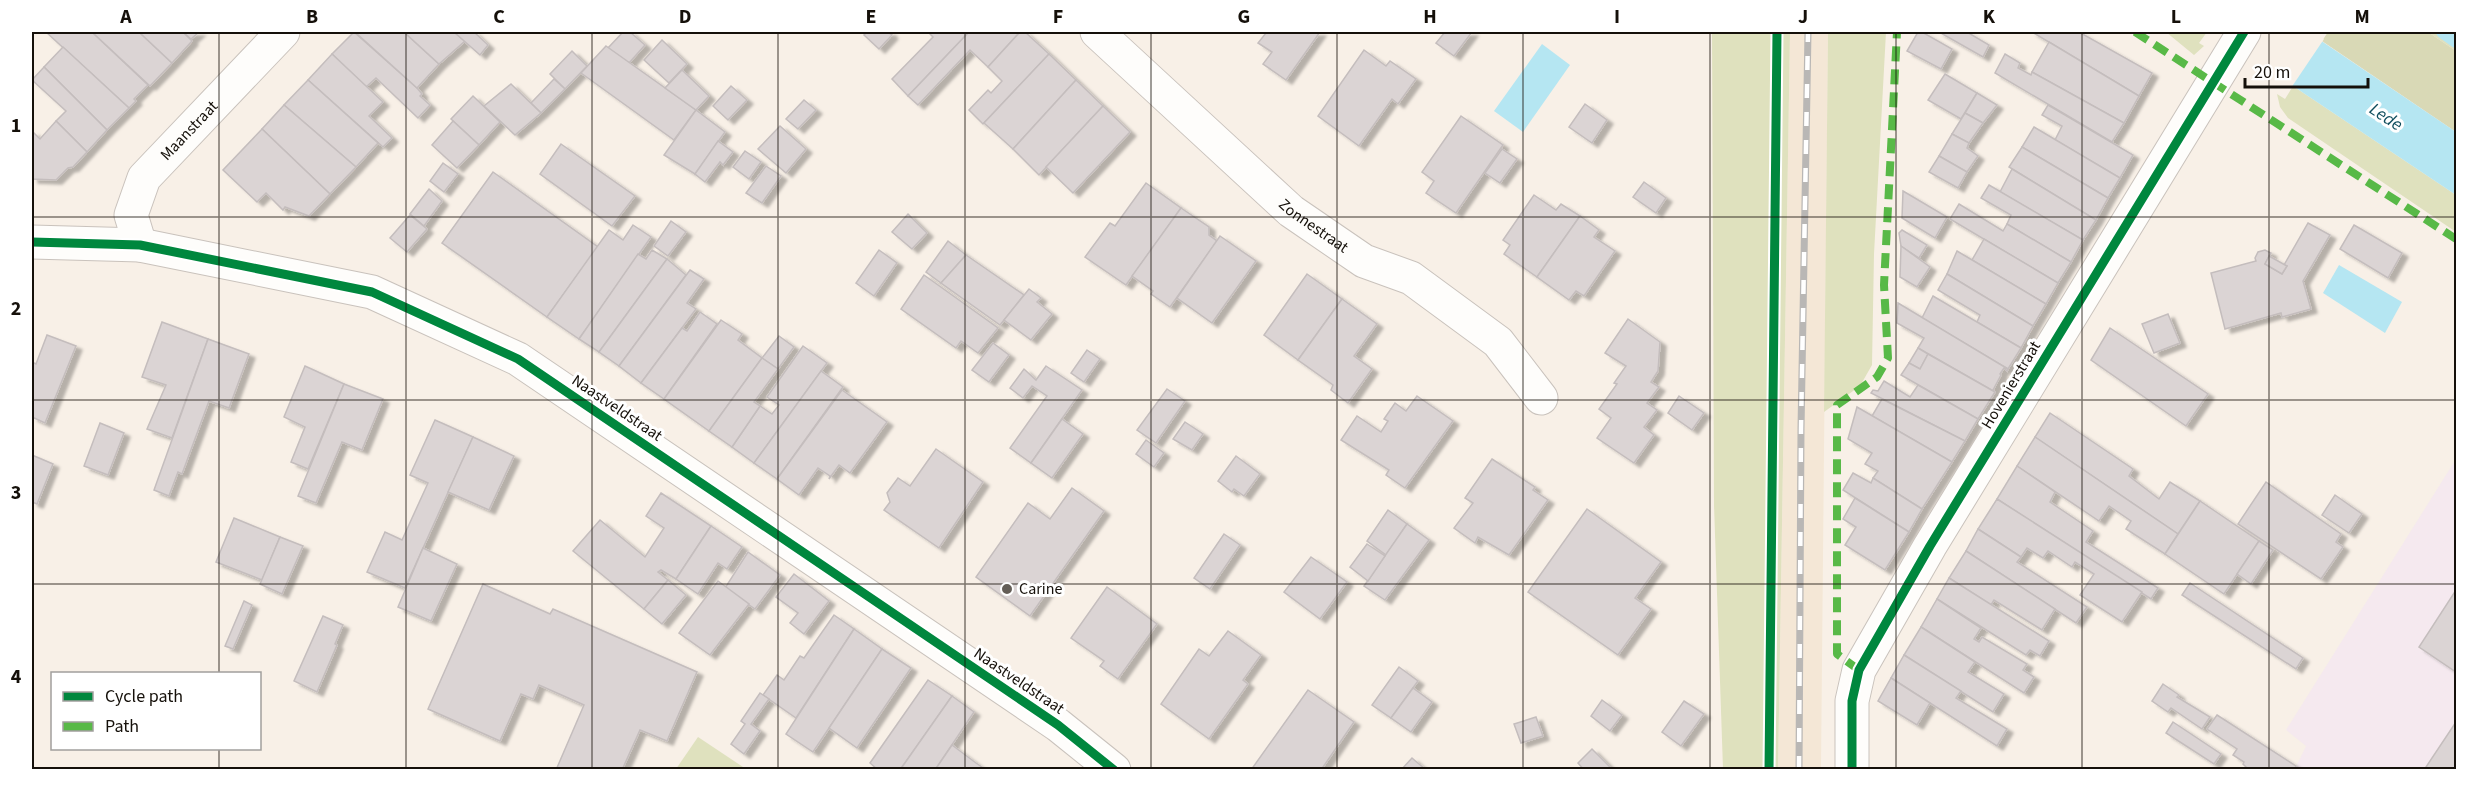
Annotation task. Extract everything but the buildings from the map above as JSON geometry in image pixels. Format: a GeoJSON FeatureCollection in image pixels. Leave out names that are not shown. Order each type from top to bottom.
{"type":"FeatureCollection","features":[{"type":"Feature","properties":{"kind":"street","name":"Maanstraat"},"geometry":{"type":"LineString","coordinates":[[140,245],[131,215],[144,178],[283,32]]}},
{"type":"Feature","properties":{"kind":"street","name":"Zonnestraat"},"geometry":{"type":"LineString","coordinates":[[1097,32],[1291,211],[1364,261],[1411,278],[1498,342],[1540,398]]}},
{"type":"Feature","properties":{"kind":"street","name":"Hovenierstraat"},"geometry":{"type":"LineString","coordinates":[[1852,770],[1852,701],[1859,670],[1930,546],[2244,32]]}},
{"type":"Feature","properties":{"kind":"street","name":"Naastveldstraat"},"geometry":{"type":"LineString","coordinates":[[32,242],[140,245],[372,292],[518,359],[1058,725],[1114,770]]}},
{"type":"Feature","properties":{"kind":"shaded area"},"geometry":{"type":"Polygon","coordinates":[[[1790,32],[1828,32],[1821,769],[1778,770],[1790,32]]]}},
{"type":"Feature","properties":{"kind":"shaded area"},"geometry":{"type":"Polygon","coordinates":[[[2456,459],[2456,769],[2295,769],[2306,746],[2286,730],[2456,459]]]}},
{"type":"Feature","properties":{"kind":"green space"},"geometry":{"type":"Polygon","coordinates":[[[1712,32],[1790,32],[1778,769],[1723,769],[1714,505],[1712,32]]]}},
{"type":"Feature","properties":{"kind":"green space"},"geometry":{"type":"Polygon","coordinates":[[[1828,32],[1886,32],[1874,254],[1872,365],[1860,386],[1824,412],[1828,32]]]}},
{"type":"Feature","properties":{"kind":"green space"},"geometry":{"type":"Polygon","coordinates":[[[2166,32],[2207,32],[2199,43],[2204,46],[2194,55],[2166,32]]]}},
{"type":"Feature","properties":{"kind":"green space"},"geometry":{"type":"Polygon","coordinates":[[[2328,32],[2428,32],[2456,51],[2456,132],[2322,41],[2328,32]]]}},
{"type":"Feature","properties":{"kind":"green space"},"geometry":{"type":"Polygon","coordinates":[[[2428,32],[2456,32],[2456,51],[2428,32]]]}},
{"type":"Feature","properties":{"kind":"green space"},"geometry":{"type":"Polygon","coordinates":[[[2293,86],[2456,195],[2456,232],[2288,118],[2280,107],[2277,94],[2285,99],[2293,86]]]}},
{"type":"Feature","properties":{"kind":"green space"},"geometry":{"type":"Polygon","coordinates":[[[698,737],[746,769],[676,769],[698,737]]]}},
{"type":"Feature","properties":{"kind":"water","name":"Lede"},"geometry":{"type":"Polygon","coordinates":[[[2217,32],[2308,32],[2456,132],[2456,195],[2293,86],[2217,32]]]}},
{"type":"Feature","properties":{"kind":"water"},"geometry":{"type":"Polygon","coordinates":[[[1542,44],[1570,65],[1523,132],[1494,111],[1542,44]]]}},
{"type":"Feature","properties":{"kind":"water"},"geometry":{"type":"Polygon","coordinates":[[[2339,265],[2402,302],[2385,333],[2323,293],[2339,265]]]}},
{"type":"Feature","properties":{"kind":"pier"},"geometry":{"type":"Polygon","coordinates":[[[2214,32],[2313,32],[2324,39],[2291,88],[2214,32]]]}},
{"type":"Feature","properties":{"kind":"waterway"},"geometry":{"type":"LineString","coordinates":[[2442,32],[2456,42]]}},
{"type":"Feature","properties":{"kind":"railway"},"geometry":{"type":"LineString","coordinates":[[1799,770],[1801,429],[1808,32]]}},
{"type":"Feature","properties":{"kind":"marked path"},"geometry":{"type":"LineString","coordinates":[[1859,670],[1837,654],[1837,405],[1877,377],[1888,358],[1884,285],[1897,32]]}},
{"type":"Feature","properties":{"kind":"marked path"},"geometry":{"type":"LineString","coordinates":[[2135,32],[2456,239]]}},
{"type":"Feature","properties":{"kind":"cycle path"},"geometry":{"type":"LineString","coordinates":[[1769,770],[1777,32]]}},
{"type":"Feature","properties":{"kind":"cycle path"},"geometry":{"type":"LineString","coordinates":[[1852,770],[1852,701],[1859,670],[1930,546],[2244,32]]}},
{"type":"Feature","properties":{"kind":"cycle path"},"geometry":{"type":"LineString","coordinates":[[32,242],[140,245],[372,292],[518,359],[1058,725],[1114,770]]}},
{"type":"Feature","properties":{"kind":"place","name":"Carine"},"geometry":{"type":"Point","coordinates":[1007,589]}}]}
